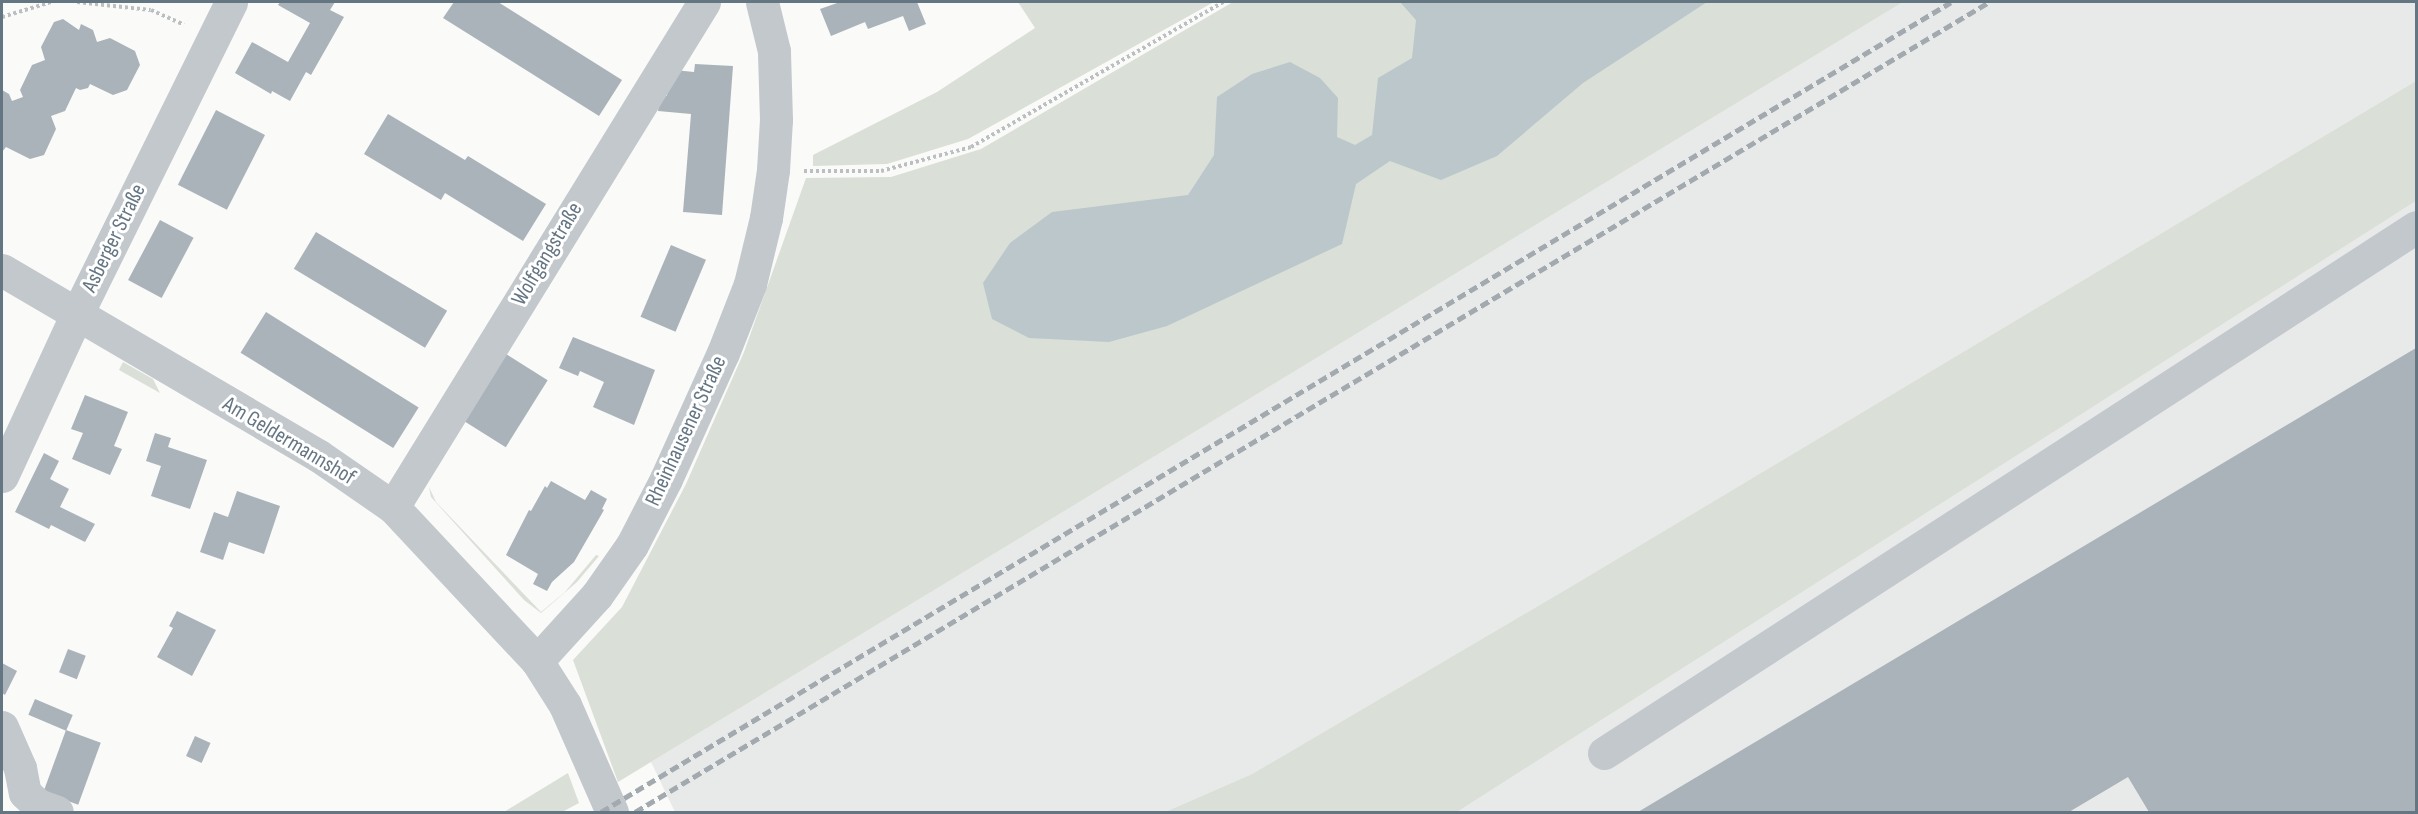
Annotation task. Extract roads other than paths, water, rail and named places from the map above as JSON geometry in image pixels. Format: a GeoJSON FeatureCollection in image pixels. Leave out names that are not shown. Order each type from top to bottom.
{"type":"FeatureCollection","features":[{"type":"Feature","properties":{"kind":"street","name":"Asberger Straße"},"geometry":{"type":"LineString","coordinates":[[2,476],[76,316],[231,2]]}},
{"type":"Feature","properties":{"kind":"street","name":"Wolfgangstraße"},"geometry":{"type":"LineString","coordinates":[[393,507],[704,2]]}},
{"type":"Feature","properties":{"kind":"street","name":"Rheinhausener Straße"},"geometry":{"type":"LineString","coordinates":[[537,661],[597,595],[632,544],[666,479],[723,353],[750,284],[766,218],[773,170],[776,120],[774,51],[762,2]]}},
{"type":"Feature","properties":{"kind":"street"},"geometry":{"type":"LineString","coordinates":[[1604,753],[2416,227]]}},
{"type":"Feature","properties":{"kind":"street","name":"Am Geldermannshof"},"geometry":{"type":"LineString","coordinates":[[2,270],[76,316],[319,456],[393,507],[537,661]]}},
{"type":"Feature","properties":{"kind":"street"},"geometry":{"type":"LineString","coordinates":[[537,661],[565,705],[612,813]]}},
{"type":"Feature","properties":{"kind":"street"},"geometry":{"type":"LineString","coordinates":[[2,727],[20,768],[25,793],[38,805],[57,813]]}},
{"type":"Feature","properties":{"kind":"railway"},"geometry":{"type":"LineString","coordinates":[[601,812],[1951,2]]}},
{"type":"Feature","properties":{"kind":"railway"},"geometry":{"type":"LineString","coordinates":[[635,812],[1989,2]]}}]}
